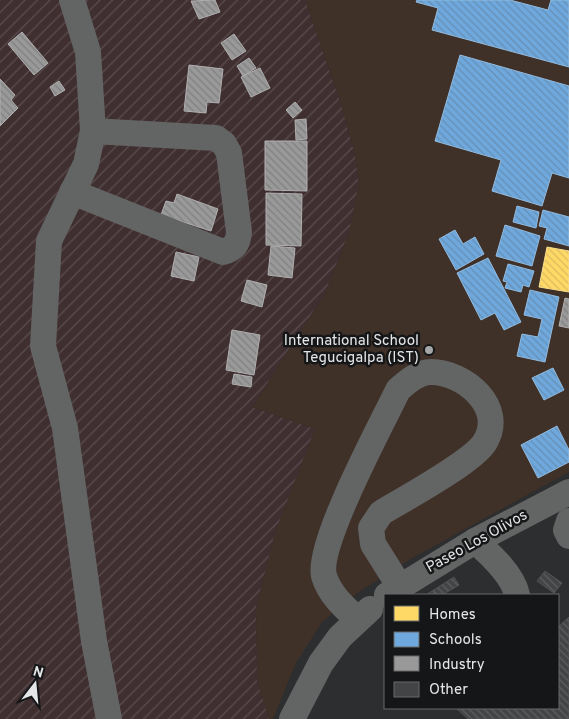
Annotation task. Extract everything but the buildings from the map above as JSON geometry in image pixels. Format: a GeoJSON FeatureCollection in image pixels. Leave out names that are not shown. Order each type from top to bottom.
{"type":"FeatureCollection","features":[{"type":"Feature","properties":{"kind":"street"},"geometry":{"type":"LineString","coordinates":[[72,0],[88,52],[93,131],[86,164],[49,241],[43,346],[65,428],[94,641],[109,719]]}},
{"type":"Feature","properties":{"kind":"street"},"geometry":{"type":"LineString","coordinates":[[72,192],[223,252],[232,249],[238,242],[239,232],[229,153],[224,144],[216,138],[93,131]]}},
{"type":"Feature","properties":{"kind":"street"},"geometry":{"type":"LineString","coordinates":[[358,620],[333,596],[324,574],[325,548],[335,522],[398,390],[412,378],[429,371],[447,374],[463,380],[478,392],[487,406],[491,425],[485,442],[472,456],[381,513],[371,528],[373,544],[391,593]]}},
{"type":"Feature","properties":{"kind":"street","name":"Paseo Los Olivos"},"geometry":{"type":"LineString","coordinates":[[391,593],[475,541],[569,492]]}},
{"type":"Feature","properties":{"kind":"street"},"geometry":{"type":"LineString","coordinates":[[569,521],[566,530],[569,536]]}},
{"type":"Feature","properties":{"kind":"street"},"geometry":{"type":"LineString","coordinates":[[475,541],[488,552],[515,587],[517,594]]}},
{"type":"Feature","properties":{"kind":"street","name":"Paseo Los Olivos"},"geometry":{"type":"LineString","coordinates":[[292,719],[320,663],[340,637],[384,599]]}},
{"type":"Feature","properties":{"kind":"shaded area"},"geometry":{"type":"Polygon","coordinates":[[[0,0],[305,0],[341,104],[355,155],[359,184],[349,232],[325,293],[252,407],[315,429],[275,533],[256,608],[257,680],[269,719],[0,719],[0,0]]]}},
{"type":"Feature","properties":{"kind":"shaded area","name":"International School Tegucigalpa (IST)"},"geometry":{"type":"Polygon","coordinates":[[[305,0],[569,0],[569,472],[409,560],[359,592],[322,622],[296,663],[273,719],[269,719],[257,680],[256,608],[275,533],[315,429],[252,407],[325,293],[349,232],[359,184],[355,155],[341,104],[305,0]]]}},
{"type":"Feature","properties":{"kind":"place","name":"International School Tegucigalpa (IST)"},"geometry":{"type":"Point","coordinates":[429,350]}}]}
